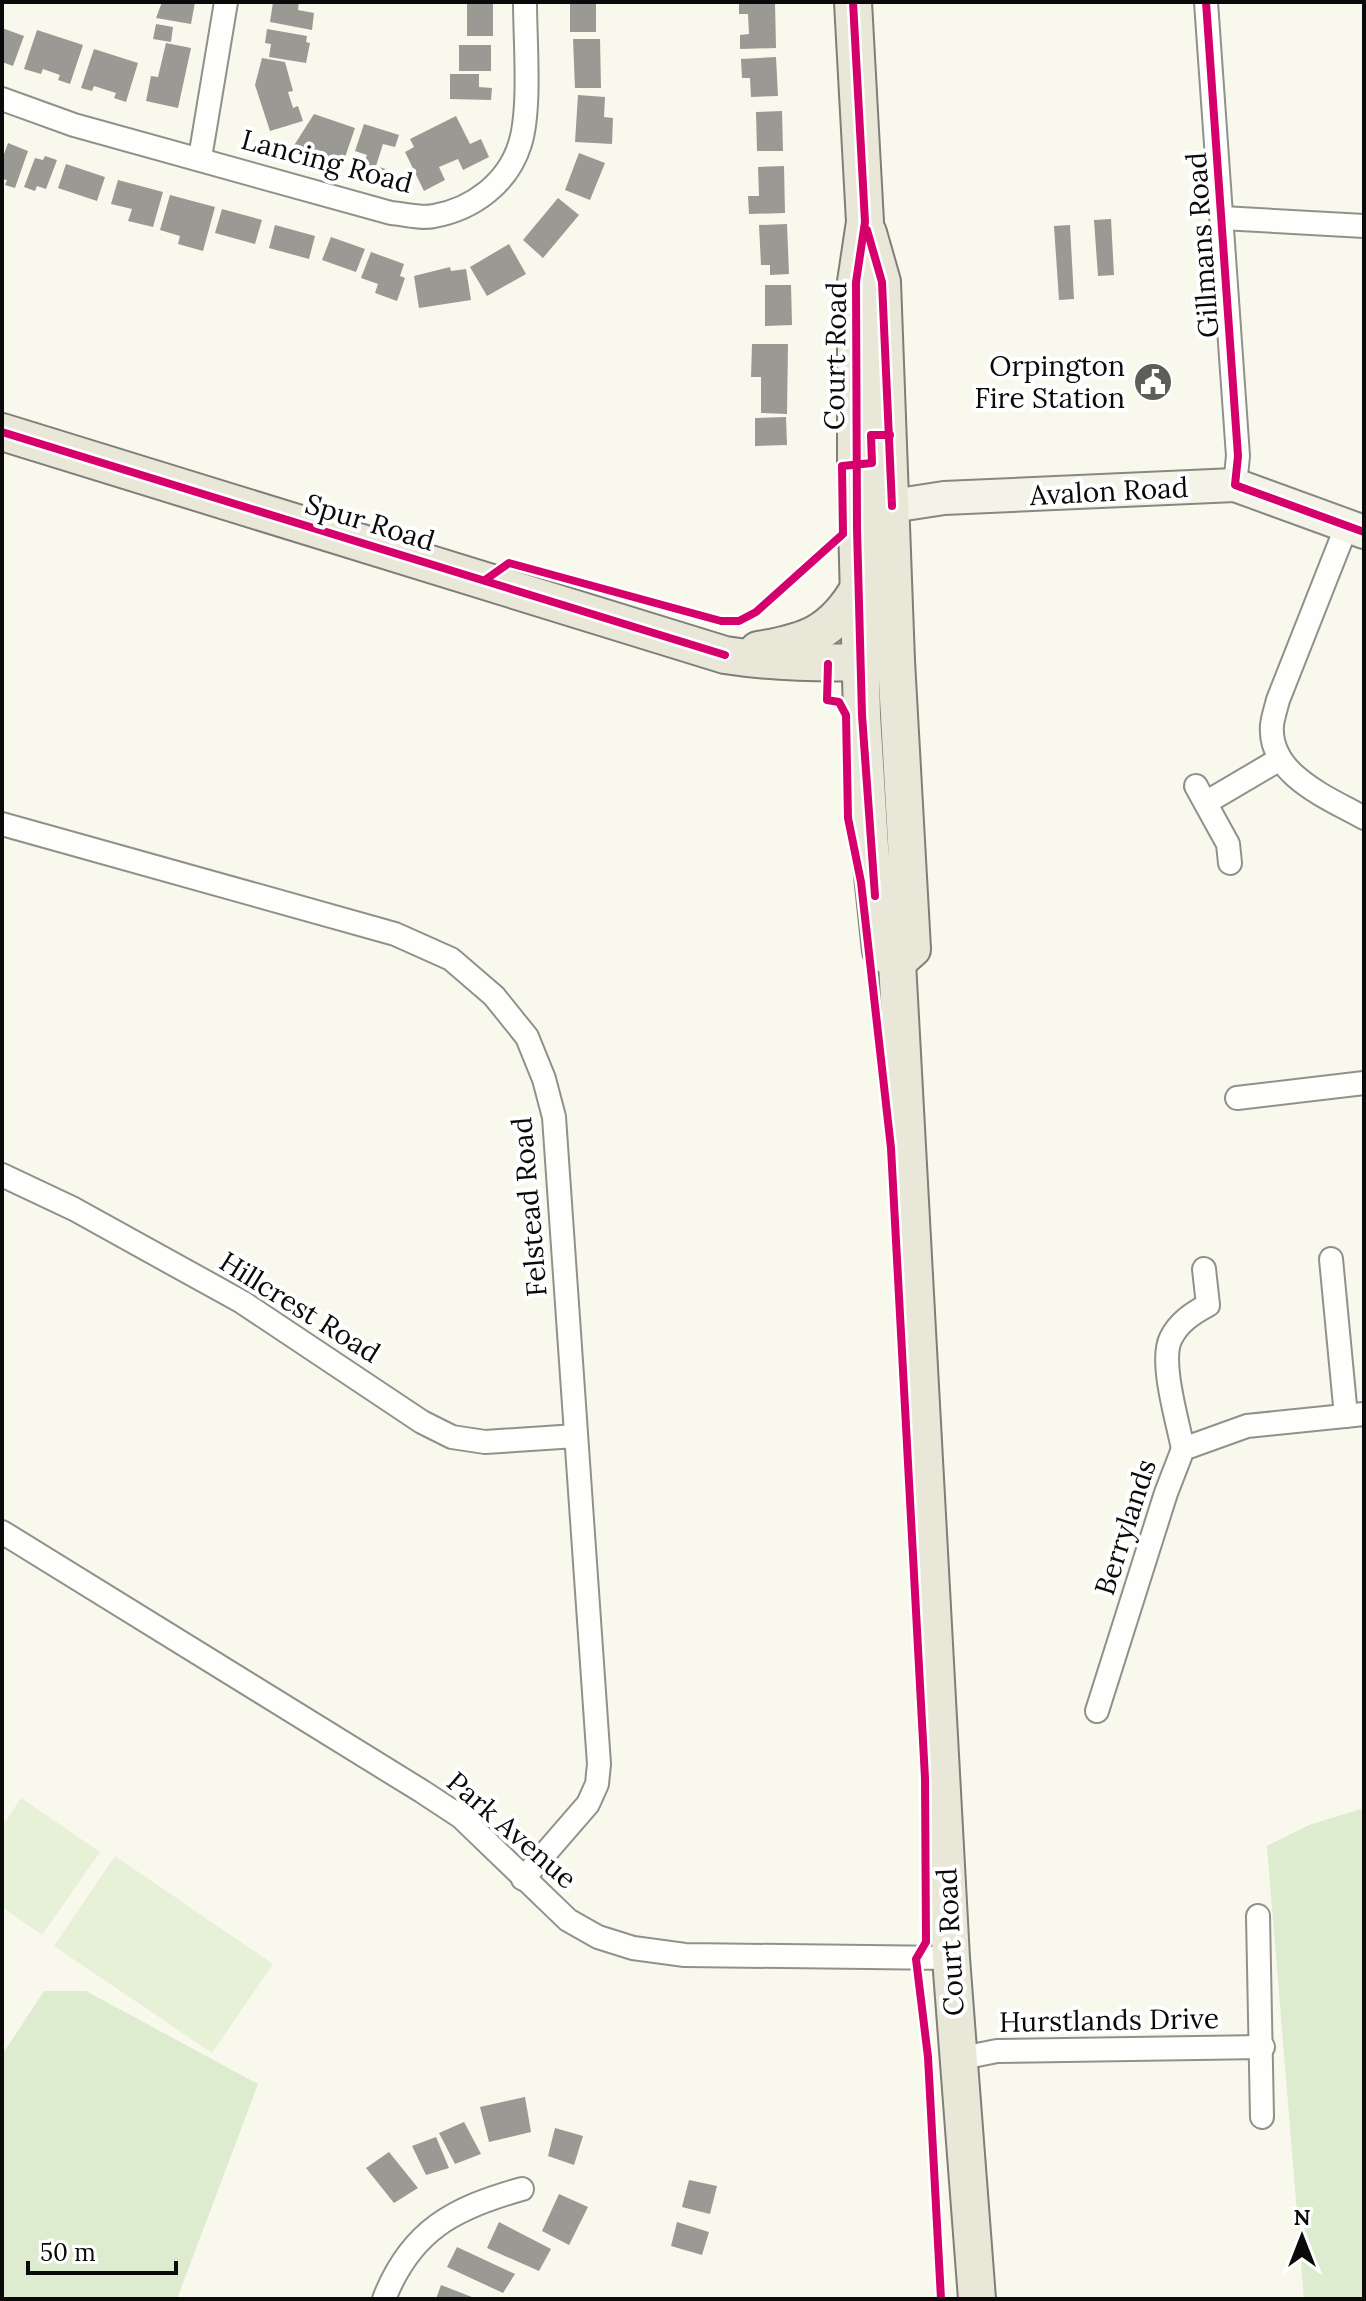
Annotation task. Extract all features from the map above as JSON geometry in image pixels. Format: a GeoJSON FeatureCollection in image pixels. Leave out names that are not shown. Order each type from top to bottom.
{"type":"FeatureCollection","features":[{"type":"Feature","properties":{"kind":"main road","name":"Court Road"},"geometry":{"type":"LineString","coordinates":[[853,2],[865,222],[856,282],[859,588],[878,662],[912,949],[897,962],[957,2059],[977,2299]]}},
{"type":"Feature","properties":{"kind":"main road","name":"Court Road"},"geometry":{"type":"LineString","coordinates":[[865,222],[882,282],[892,506],[878,662]]}},
{"type":"Feature","properties":{"kind":"main road","name":"Spur Road"},"geometry":{"type":"LineString","coordinates":[[2,432],[725,655],[770,662],[878,662]]}},
{"type":"Feature","properties":{"kind":"main road"},"geometry":{"type":"LineString","coordinates":[[725,655],[795,644],[815,636],[849,607],[859,588]]}},
{"type":"Feature","properties":{"kind":"street"},"geometry":{"type":"LineString","coordinates":[[200,158],[226,2]]}},
{"type":"Feature","properties":{"kind":"street","name":"Lancing Road"},"geometry":{"type":"LineString","coordinates":[[2,99],[74,125],[391,213],[432,217],[473,204],[504,177],[520,144],[525,103],[525,2]]}},
{"type":"Feature","properties":{"kind":"street","name":"Gillmans Road"},"geometry":{"type":"LineString","coordinates":[[1206,2],[1238,456],[1235,485]]}},
{"type":"Feature","properties":{"kind":"street"},"geometry":{"type":"LineString","coordinates":[[1222,218],[1364,226]]}},
{"type":"Feature","properties":{"kind":"street","name":"Avalon Road"},"geometry":{"type":"LineString","coordinates":[[857,529],[860,517],[873,510],[944,498],[1235,485],[1356,528]]}},
{"type":"Feature","properties":{"kind":"street"},"geometry":{"type":"LineString","coordinates":[[1356,528],[1278,700],[1272,728],[1280,759],[1303,783],[1364,818]]}},
{"type":"Feature","properties":{"kind":"street"},"geometry":{"type":"LineString","coordinates":[[1230,863],[1228,844],[1202,794],[1280,759]]}},
{"type":"Feature","properties":{"kind":"street","name":"Felstead Road"},"geometry":{"type":"LineString","coordinates":[[2,824],[395,934],[451,959],[494,996],[527,1037],[544,1079],[554,1117],[598,1739],[597,1784],[588,1804],[523,1879]]}},
{"type":"Feature","properties":{"kind":"street"},"geometry":{"type":"LineString","coordinates":[[1237,1098],[1364,1083]]}},
{"type":"Feature","properties":{"kind":"street","name":"Hillcrest Road"},"geometry":{"type":"LineString","coordinates":[[2,1175],[74,1209],[242,1302],[422,1422],[452,1437],[485,1442],[576,1436]]}},
{"type":"Feature","properties":{"kind":"street"},"geometry":{"type":"LineString","coordinates":[[1331,1259],[1355,1415]]}},
{"type":"Feature","properties":{"kind":"street"},"geometry":{"type":"LineString","coordinates":[[1183,1449],[1166,1357],[1171,1338],[1189,1315],[1208,1305],[1204,1269]]}},
{"type":"Feature","properties":{"kind":"street","name":"Berrylands"},"geometry":{"type":"LineString","coordinates":[[1097,1711],[1166,1493],[1183,1449],[1247,1426],[1355,1415]]}},
{"type":"Feature","properties":{"kind":"street","name":"Park Avenue"},"geometry":{"type":"LineString","coordinates":[[2,1532],[461,1817],[568,1920],[598,1937],[633,1948],[685,1955],[951,1958]]}},
{"type":"Feature","properties":{"kind":"street"},"geometry":{"type":"LineString","coordinates":[[1258,1916],[1262,2117]]}},
{"type":"Feature","properties":{"kind":"street","name":"Hurstlands Drive"},"geometry":{"type":"LineString","coordinates":[[957,2059],[997,2051],[1263,2047]]}},
{"type":"Feature","properties":{"kind":"street"},"geometry":{"type":"LineString","coordinates":[[384,2299],[416,2242],[451,2215],[493,2197],[522,2189]]}},
{"type":"Feature","properties":{"kind":"green space"},"geometry":{"type":"Polygon","coordinates":[[[21,1798],[100,1852],[42,1935],[2,1907],[2,1827],[21,1798]]]}},
{"type":"Feature","properties":{"kind":"green space"},"geometry":{"type":"Polygon","coordinates":[[[1364,1808],[1364,2299],[1304,2299],[1267,1846],[1309,1825],[1364,1808]]]}},
{"type":"Feature","properties":{"kind":"green space"},"geometry":{"type":"Polygon","coordinates":[[[115,1856],[273,1964],[212,2053],[54,1946],[115,1856]]]}},
{"type":"Feature","properties":{"kind":"green space"},"geometry":{"type":"Polygon","coordinates":[[[44,1991],[86,1991],[258,2084],[177,2299],[2,2299],[2,2055],[44,1991]]]}},
{"type":"Feature","properties":{"kind":"building"},"geometry":{"type":"Polygon","coordinates":[[[162,2],[195,2],[191,24],[156,18],[162,2]]]}},
{"type":"Feature","properties":{"kind":"building"},"geometry":{"type":"Polygon","coordinates":[[[273,2],[299,2],[298,10],[314,13],[312,30],[270,22],[273,2]]]}},
{"type":"Feature","properties":{"kind":"building"},"geometry":{"type":"Polygon","coordinates":[[[467,2],[493,2],[493,36],[467,36],[467,2]]]}},
{"type":"Feature","properties":{"kind":"building"},"geometry":{"type":"Polygon","coordinates":[[[570,2],[596,2],[596,32],[570,32],[570,2]]]}},
{"type":"Feature","properties":{"kind":"building"},"geometry":{"type":"Polygon","coordinates":[[[775,2],[776,48],[740,49],[740,35],[749,34],[748,14],[739,14],[739,3],[775,2]]]}},
{"type":"Feature","properties":{"kind":"building"},"geometry":{"type":"Polygon","coordinates":[[[156,24],[173,27],[171,42],[153,39],[156,24]]]}},
{"type":"Feature","properties":{"kind":"building"},"geometry":{"type":"Polygon","coordinates":[[[2,28],[24,36],[13,66],[2,62],[2,28]]]}},
{"type":"Feature","properties":{"kind":"building"},"geometry":{"type":"Polygon","coordinates":[[[267,29],[307,36],[306,42],[310,43],[306,63],[269,57],[271,44],[265,43],[267,29]]]}},
{"type":"Feature","properties":{"kind":"building"},"geometry":{"type":"Polygon","coordinates":[[[37,30],[83,45],[70,84],[58,80],[60,75],[43,69],[41,74],[24,69],[37,30]]]}},
{"type":"Feature","properties":{"kind":"building"},"geometry":{"type":"Polygon","coordinates":[[[573,39],[600,39],[601,88],[575,88],[573,39]]]}},
{"type":"Feature","properties":{"kind":"building"},"geometry":{"type":"Polygon","coordinates":[[[166,43],[191,48],[178,108],[146,101],[151,76],[158,77],[166,43]]]}},
{"type":"Feature","properties":{"kind":"building"},"geometry":{"type":"Polygon","coordinates":[[[459,45],[491,45],[491,71],[459,71],[459,45]]]}},
{"type":"Feature","properties":{"kind":"building"},"geometry":{"type":"Polygon","coordinates":[[[94,49],[138,63],[126,102],[114,98],[116,93],[94,86],[92,91],[81,88],[94,49]]]}},
{"type":"Feature","properties":{"kind":"building"},"geometry":{"type":"Polygon","coordinates":[[[776,57],[778,96],[751,97],[750,78],[742,78],[741,59],[776,57]]]}},
{"type":"Feature","properties":{"kind":"building"},"geometry":{"type":"Polygon","coordinates":[[[262,58],[285,62],[293,91],[288,92],[293,108],[298,106],[303,121],[270,131],[255,85],[262,58]]]}},
{"type":"Feature","properties":{"kind":"building"},"geometry":{"type":"Polygon","coordinates":[[[450,74],[479,74],[479,87],[492,88],[491,100],[450,99],[450,74]]]}},
{"type":"Feature","properties":{"kind":"building"},"geometry":{"type":"Polygon","coordinates":[[[578,95],[605,97],[604,117],[613,118],[612,144],[575,142],[578,95]]]}},
{"type":"Feature","properties":{"kind":"building"},"geometry":{"type":"Polygon","coordinates":[[[782,111],[783,151],[757,151],[756,112],[782,111]]]}},
{"type":"Feature","properties":{"kind":"building"},"geometry":{"type":"Polygon","coordinates":[[[314,114],[355,128],[343,163],[293,147],[314,114]]]}},
{"type":"Feature","properties":{"kind":"building"},"geometry":{"type":"Polygon","coordinates":[[[456,116],[470,144],[481,139],[489,157],[463,170],[458,159],[439,167],[445,180],[424,191],[405,152],[414,147],[410,139],[456,116]]]}},
{"type":"Feature","properties":{"kind":"building"},"geometry":{"type":"Polygon","coordinates":[[[364,124],[399,135],[395,147],[383,144],[376,166],[389,170],[387,176],[362,168],[367,155],[355,151],[364,124]]]}},
{"type":"Feature","properties":{"kind":"building"},"geometry":{"type":"Polygon","coordinates":[[[8,143],[28,151],[15,188],[5,185],[7,180],[2,179],[2,160],[8,143]]]}},
{"type":"Feature","properties":{"kind":"building"},"geometry":{"type":"Polygon","coordinates":[[[579,153],[605,163],[590,200],[565,190],[579,153]]]}},
{"type":"Feature","properties":{"kind":"building"},"geometry":{"type":"Polygon","coordinates":[[[45,156],[57,160],[46,189],[37,186],[35,191],[24,187],[35,158],[43,160],[45,156]]]}},
{"type":"Feature","properties":{"kind":"building"},"geometry":{"type":"Polygon","coordinates":[[[66,164],[105,177],[97,201],[58,188],[66,164]]]}},
{"type":"Feature","properties":{"kind":"building"},"geometry":{"type":"Polygon","coordinates":[[[784,166],[785,213],[749,214],[748,196],[759,196],[758,167],[784,166]]]}},
{"type":"Feature","properties":{"kind":"building"},"geometry":{"type":"Polygon","coordinates":[[[118,180],[163,192],[153,227],[128,221],[132,209],[111,204],[118,180]]]}},
{"type":"Feature","properties":{"kind":"building"},"geometry":{"type":"Polygon","coordinates":[[[170,195],[215,207],[203,251],[178,244],[180,236],[160,230],[170,195]]]}},
{"type":"Feature","properties":{"kind":"building"},"geometry":{"type":"Polygon","coordinates":[[[558,198],[579,215],[543,258],[523,240],[558,198]]]}},
{"type":"Feature","properties":{"kind":"building"},"geometry":{"type":"Polygon","coordinates":[[[222,209],[262,220],[255,244],[215,233],[222,209]]]}},
{"type":"Feature","properties":{"kind":"building"},"geometry":{"type":"Polygon","coordinates":[[[1111,219],[1114,275],[1098,276],[1094,220],[1111,219]]]}},
{"type":"Feature","properties":{"kind":"building"},"geometry":{"type":"Polygon","coordinates":[[[787,224],[789,274],[770,275],[770,265],[761,265],[759,225],[787,224]]]}},
{"type":"Feature","properties":{"kind":"building"},"geometry":{"type":"Polygon","coordinates":[[[275,225],[315,236],[309,259],[269,248],[275,225]]]}},
{"type":"Feature","properties":{"kind":"building"},"geometry":{"type":"Polygon","coordinates":[[[1070,225],[1074,299],[1059,300],[1054,226],[1070,225]]]}},
{"type":"Feature","properties":{"kind":"building"},"geometry":{"type":"Polygon","coordinates":[[[331,237],[365,249],[356,272],[322,260],[331,237]]]}},
{"type":"Feature","properties":{"kind":"building"},"geometry":{"type":"Polygon","coordinates":[[[509,244],[526,274],[487,296],[470,267],[509,244]]]}},
{"type":"Feature","properties":{"kind":"building"},"geometry":{"type":"Polygon","coordinates":[[[371,252],[404,264],[400,276],[405,278],[397,301],[375,293],[378,284],[361,278],[371,252]]]}},
{"type":"Feature","properties":{"kind":"building"},"geometry":{"type":"Polygon","coordinates":[[[450,267],[451,271],[466,269],[471,300],[419,308],[414,276],[450,267]]]}},
{"type":"Feature","properties":{"kind":"building"},"geometry":{"type":"Polygon","coordinates":[[[765,285],[791,285],[792,325],[765,326],[765,285]]]}},
{"type":"Feature","properties":{"kind":"building"},"geometry":{"type":"Polygon","coordinates":[[[752,344],[788,344],[787,414],[761,413],[761,377],[751,377],[752,344]]]}},
{"type":"Feature","properties":{"kind":"building"},"geometry":{"type":"Polygon","coordinates":[[[786,417],[787,445],[755,446],[755,418],[786,417]]]}},
{"type":"Feature","properties":{"kind":"building"},"geometry":{"type":"Polygon","coordinates":[[[525,2097],[531,2132],[489,2142],[480,2107],[525,2097]]]}},
{"type":"Feature","properties":{"kind":"building"},"geometry":{"type":"Polygon","coordinates":[[[464,2122],[481,2154],[455,2164],[439,2133],[464,2122]]]}},
{"type":"Feature","properties":{"kind":"building"},"geometry":{"type":"Polygon","coordinates":[[[555,2128],[583,2136],[574,2165],[548,2156],[555,2128]]]}},
{"type":"Feature","properties":{"kind":"building"},"geometry":{"type":"Polygon","coordinates":[[[436,2137],[449,2168],[426,2175],[412,2146],[436,2137]]]}},
{"type":"Feature","properties":{"kind":"building"},"geometry":{"type":"Polygon","coordinates":[[[389,2152],[418,2188],[394,2203],[366,2168],[389,2152]]]}},
{"type":"Feature","properties":{"kind":"building"},"geometry":{"type":"Polygon","coordinates":[[[689,2180],[717,2186],[710,2214],[682,2207],[689,2180]]]}},
{"type":"Feature","properties":{"kind":"building"},"geometry":{"type":"Polygon","coordinates":[[[559,2194],[588,2207],[569,2245],[542,2231],[559,2194]]]}},
{"type":"Feature","properties":{"kind":"building"},"geometry":{"type":"Polygon","coordinates":[[[499,2222],[551,2249],[539,2271],[487,2248],[499,2222]]]}},
{"type":"Feature","properties":{"kind":"building"},"geometry":{"type":"Polygon","coordinates":[[[677,2222],[709,2232],[702,2255],[671,2246],[677,2222]]]}},
{"type":"Feature","properties":{"kind":"building"},"geometry":{"type":"Polygon","coordinates":[[[457,2247],[515,2274],[503,2293],[447,2267],[457,2247]]]}},
{"type":"Feature","properties":{"kind":"building"},"geometry":{"type":"Polygon","coordinates":[[[441,2285],[477,2299],[436,2299],[441,2285]]]}},
{"type":"Feature","properties":{"kind":"cycle path"},"geometry":{"type":"LineString","coordinates":[[853,2],[865,222],[856,282],[857,529],[862,715],[875,896]]}},
{"type":"Feature","properties":{"kind":"cycle path"},"geometry":{"type":"LineString","coordinates":[[1206,2],[1238,456],[1235,485],[1364,532]]}},
{"type":"Feature","properties":{"kind":"cycle path"},"geometry":{"type":"LineString","coordinates":[[867,230],[882,282],[892,506]]}},
{"type":"Feature","properties":{"kind":"cycle path"},"geometry":{"type":"LineString","coordinates":[[2,432],[725,655]]}},
{"type":"Feature","properties":{"kind":"cycle path"},"geometry":{"type":"LineString","coordinates":[[485,580],[509,563],[721,621],[739,621],[756,612],[843,534],[842,466],[872,463],[871,435],[890,435]]}},
{"type":"Feature","properties":{"kind":"cycle path"},"geometry":{"type":"LineString","coordinates":[[828,664],[827,700],[839,702],[846,715],[848,818],[861,882],[891,1148],[925,1778],[926,1942],[916,1959],[928,2057],[941,2299]]}},
{"type":"Feature","properties":{"kind":"place","name":"Orpington Fire Station"},"geometry":{"type":"Point","coordinates":[1153,382]}}]}
